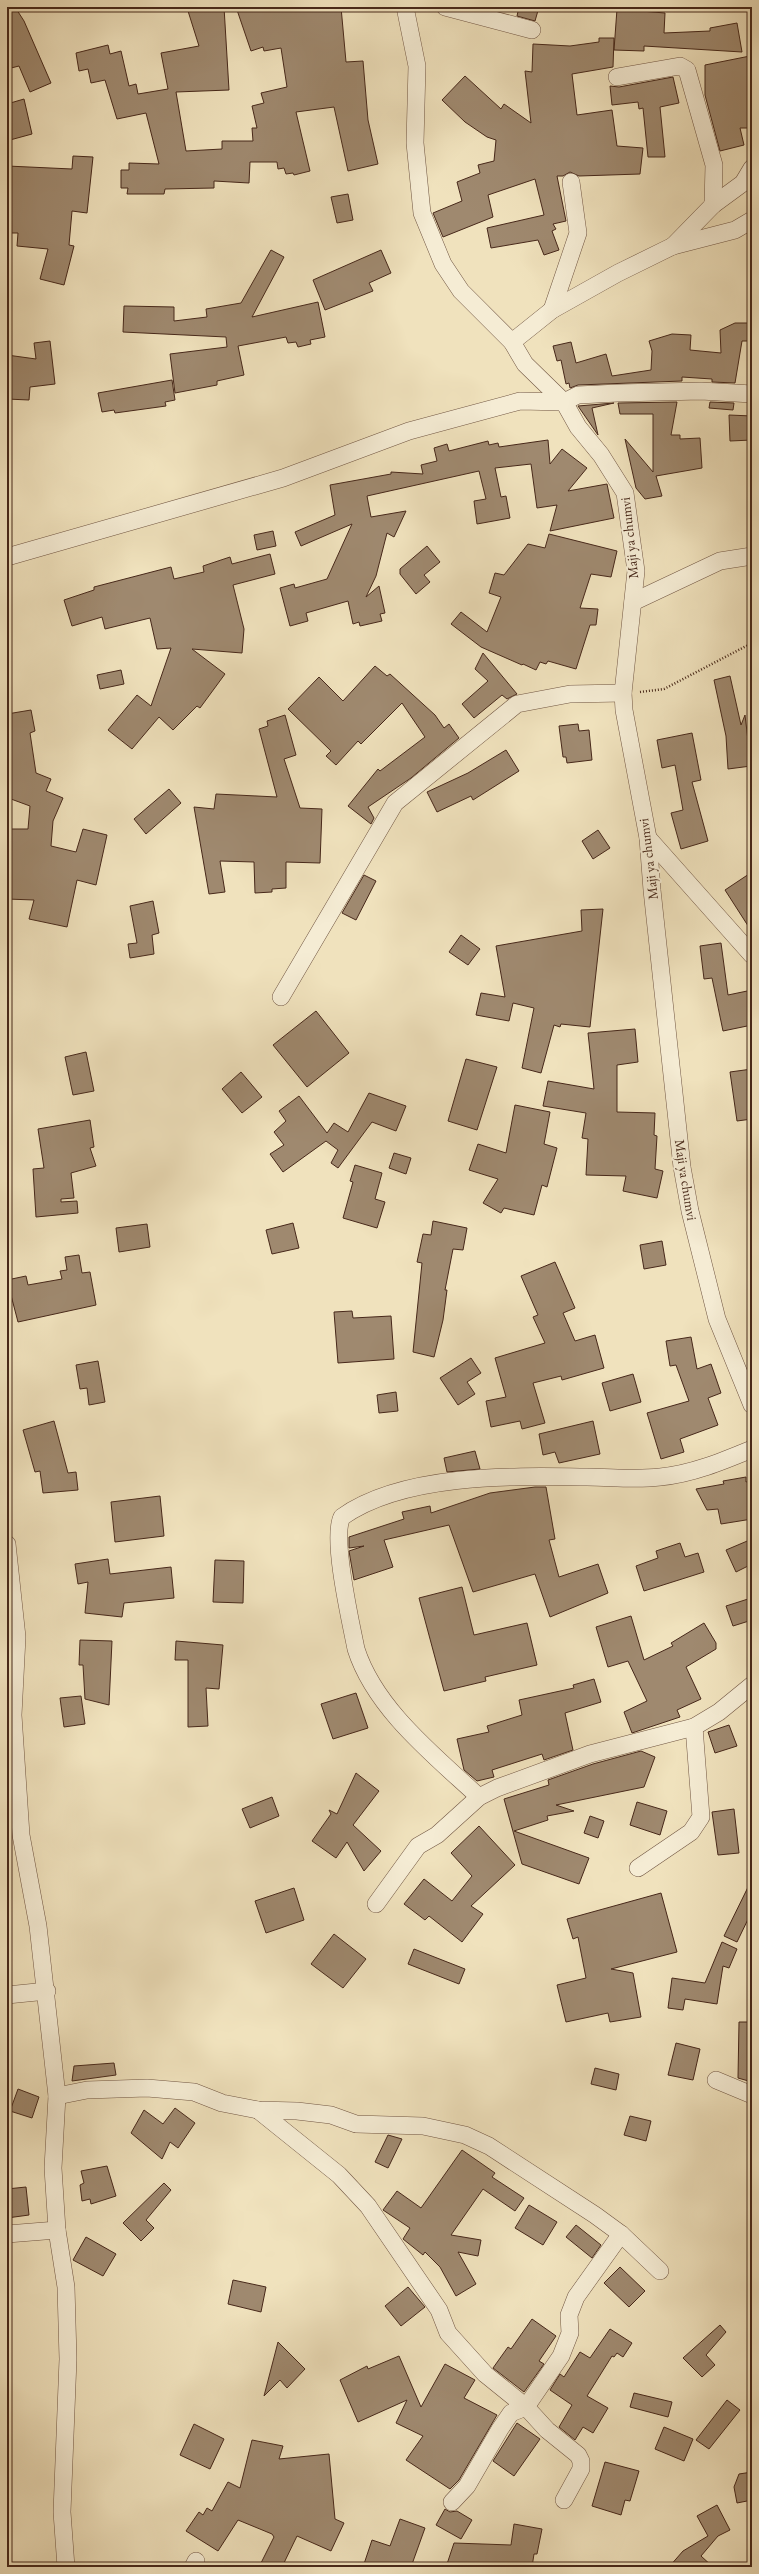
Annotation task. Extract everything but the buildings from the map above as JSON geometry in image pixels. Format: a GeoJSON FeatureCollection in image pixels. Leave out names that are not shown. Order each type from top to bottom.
{"type":"FeatureCollection","features":[{"type":"Feature","properties":{"kind":"street","name":"Maji ya chumvi"},"geometry":{"type":"LineString","coordinates":[[405,7],[417,66],[415,143],[422,213],[444,264],[461,291],[512,342],[525,364],[564,402],[578,427],[601,455],[625,493],[636,571],[623,693],[634,767],[648,838],[652,890],[682,1167],[690,1211],[718,1319],[752,1405]]}},
{"type":"Feature","properties":{"kind":"street"},"geometry":{"type":"LineString","coordinates":[[445,7],[532,30]]}},
{"type":"Feature","properties":{"kind":"street"},"geometry":{"type":"LineString","coordinates":[[618,77],[680,66],[687,70],[714,165],[713,205]]}},
{"type":"Feature","properties":{"kind":"street"},"geometry":{"type":"LineString","coordinates":[[673,246],[713,205],[743,183],[752,168]]}},
{"type":"Feature","properties":{"kind":"street"},"geometry":{"type":"LineString","coordinates":[[552,310],[578,233],[571,182]]}},
{"type":"Feature","properties":{"kind":"street"},"geometry":{"type":"LineString","coordinates":[[512,342],[552,310],[618,273],[673,246],[735,230],[752,220]]}},
{"type":"Feature","properties":{"kind":"street"},"geometry":{"type":"LineString","coordinates":[[7,558],[283,478],[408,430],[520,401],[564,402],[578,395],[618,392],[701,391],[752,394]]}},
{"type":"Feature","properties":{"kind":"street"},"geometry":{"type":"LineString","coordinates":[[633,602],[720,561],[752,556]]}},
{"type":"Feature","properties":{"kind":"street"},"geometry":{"type":"LineString","coordinates":[[282,997],[395,803],[517,704],[570,694],[623,693]]}},
{"type":"Feature","properties":{"kind":"street"},"geometry":{"type":"LineString","coordinates":[[648,838],[752,955]]}},
{"type":"Feature","properties":{"kind":"street"},"geometry":{"type":"LineString","coordinates":[[479,1797],[408,1730],[378,1692],[360,1663],[356,1650],[339,1547],[338,1528],[342,1517],[373,1501],[411,1488],[441,1483],[516,1477],[660,1477],[715,1464],[752,1449]]}},
{"type":"Feature","properties":{"kind":"street"},"geometry":{"type":"LineString","coordinates":[[7,1544],[17,1637],[13,1715],[21,1835],[38,1926],[47,1991],[57,2096],[53,2168],[57,2230],[66,2287],[68,2359],[62,2512],[66,2567]]}},
{"type":"Feature","properties":{"kind":"street"},"geometry":{"type":"LineString","coordinates":[[376,1904],[418,1846],[437,1835],[479,1797],[497,1788],[590,1754],[694,1727],[719,1712],[752,1685]]}},
{"type":"Feature","properties":{"kind":"street"},"geometry":{"type":"LineString","coordinates":[[638,1868],[691,1832],[701,1817],[694,1727]]}},
{"type":"Feature","properties":{"kind":"street"},"geometry":{"type":"LineString","coordinates":[[7,1994],[47,1991]]}},
{"type":"Feature","properties":{"kind":"street"},"geometry":{"type":"LineString","coordinates":[[716,2080],[752,2095]]}},
{"type":"Feature","properties":{"kind":"street"},"geometry":{"type":"LineString","coordinates":[[57,2096],[87,2090],[147,2088],[194,2092],[222,2103],[258,2110],[297,2111],[331,2115],[356,2124],[423,2126],[465,2135],[507,2157],[621,2234],[660,2271]]}},
{"type":"Feature","properties":{"kind":"street"},"geometry":{"type":"LineString","coordinates":[[258,2110],[340,2175],[368,2206],[439,2310],[448,2333],[485,2374],[526,2407],[547,2430],[578,2455],[581,2461],[581,2469],[564,2500]]}},
{"type":"Feature","properties":{"kind":"street"},"geometry":{"type":"LineString","coordinates":[[7,2234],[57,2230]]}},
{"type":"Feature","properties":{"kind":"street"},"geometry":{"type":"LineString","coordinates":[[452,2502],[467,2486],[511,2413],[526,2407],[561,2356],[570,2333],[569,2315],[576,2297],[621,2234]]}},
{"type":"Feature","properties":{"kind":"path"},"geometry":{"type":"LineString","coordinates":[[623,693],[664,689],[752,643]]}}]}
